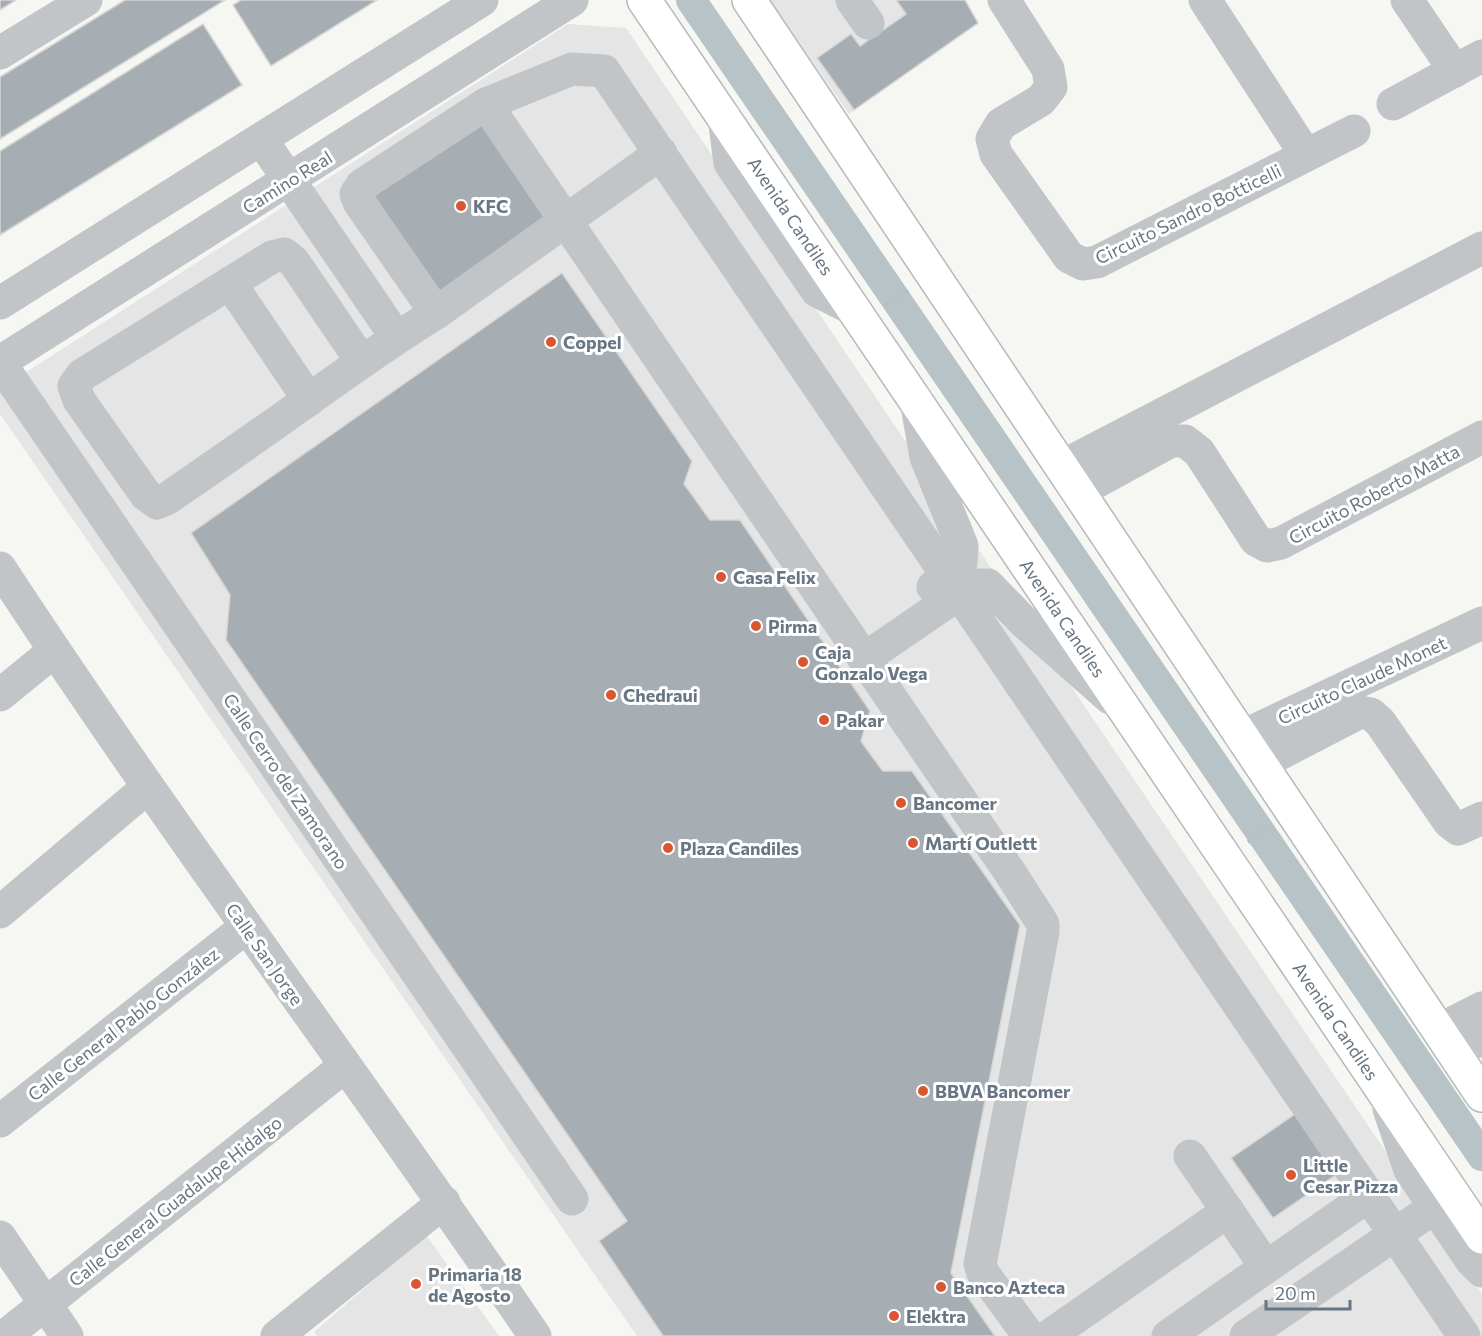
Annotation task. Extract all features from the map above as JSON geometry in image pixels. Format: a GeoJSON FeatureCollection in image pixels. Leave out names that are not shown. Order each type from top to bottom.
{"type":"FeatureCollection","features":[{"type":"Feature","properties":{"kind":"main road","name":"Avenida Candiles"},"geometry":{"type":"LineString","coordinates":[[644,0],[724,117],[870,309],[916,400],[1482,1237]]}},
{"type":"Feature","properties":{"kind":"main road"},"geometry":{"type":"LineString","coordinates":[[749,0],[1482,1095]]}},
{"type":"Feature","properties":{"kind":"street"},"geometry":{"type":"LineString","coordinates":[[0,54],[86,0]]}},
{"type":"Feature","properties":{"kind":"street"},"geometry":{"type":"LineString","coordinates":[[0,303],[482,0]]}},
{"type":"Feature","properties":{"kind":"street","name":"Camino Real"},"geometry":{"type":"LineString","coordinates":[[0,363],[572,0]]}},
{"type":"Feature","properties":{"kind":"street","name":"Circuito Sandro Botticelli"},"geometry":{"type":"LineString","coordinates":[[1004,0],[1048,69],[1051,87],[1041,100],[1000,124],[992,139],[996,154],[1069,257],[1083,264],[1097,262],[1354,131]]}},
{"type":"Feature","properties":{"kind":"street"},"geometry":{"type":"LineString","coordinates":[[1205,0],[1306,155]]}},
{"type":"Feature","properties":{"kind":"street"},"geometry":{"type":"LineString","coordinates":[[1393,104],[1468,64],[1407,0]]}},
{"type":"Feature","properties":{"kind":"street"},"geometry":{"type":"LineString","coordinates":[[436,313],[359,202],[356,194],[362,185],[486,104],[572,69],[604,70],[965,585],[1368,1196],[1464,1336]]}},
{"type":"Feature","properties":{"kind":"street"},"geometry":{"type":"LineString","coordinates":[[486,104],[1043,924],[980,1264],[983,1273],[1029,1336]]}},
{"type":"Feature","properties":{"kind":"street"},"geometry":{"type":"LineString","coordinates":[[261,139],[396,337]]}},
{"type":"Feature","properties":{"kind":"street"},"geometry":{"type":"LineString","coordinates":[[362,362],[294,262],[284,254],[273,257],[82,375],[74,386],[79,400],[146,495],[157,502],[168,498],[309,400],[362,362],[396,337],[436,313],[661,153]]}},
{"type":"Feature","properties":{"kind":"street"},"geometry":{"type":"LineString","coordinates":[[1070,479],[1482,248]]}},
{"type":"Feature","properties":{"kind":"street"},"geometry":{"type":"LineString","coordinates":[[230,283],[309,400]]}},
{"type":"Feature","properties":{"kind":"street","name":"Calle Cerro del Zamorano"},"geometry":{"type":"LineString","coordinates":[[0,363],[572,1199]]}},
{"type":"Feature","properties":{"kind":"street"},"geometry":{"type":"LineString","coordinates":[[916,400],[926,457],[962,546],[961,563],[965,585],[1025,623],[1128,713]]}},
{"type":"Feature","properties":{"kind":"street","name":"Circuito Roberto Matta"},"geometry":{"type":"LineString","coordinates":[[1070,479],[1171,441],[1185,441],[1199,452],[1256,540],[1268,546],[1281,543],[1482,437]]}},
{"type":"Feature","properties":{"kind":"street","name":"Calle San Jorge"},"geometry":{"type":"LineString","coordinates":[[0,568],[148,787],[444,1202],[535,1336]]}},
{"type":"Feature","properties":{"kind":"street"},"geometry":{"type":"LineString","coordinates":[[859,652],[965,585]]}},
{"type":"Feature","properties":{"kind":"street","name":"Circuito Claude Monet"},"geometry":{"type":"LineString","coordinates":[[1241,737],[1482,622]]}},
{"type":"Feature","properties":{"kind":"street"},"geometry":{"type":"LineString","coordinates":[[0,695],[54,651]]}},
{"type":"Feature","properties":{"kind":"street","name":"Circuito Claude Monet"},"geometry":{"type":"LineString","coordinates":[[1260,764],[1360,712],[1371,714],[1380,722],[1449,822],[1458,829],[1482,818]]}},
{"type":"Feature","properties":{"kind":"street"},"geometry":{"type":"LineString","coordinates":[[0,912],[148,787]]}},
{"type":"Feature","properties":{"kind":"street","name":"Calle General Pablo González"},"geometry":{"type":"LineString","coordinates":[[0,1121],[246,927]]}},
{"type":"Feature","properties":{"kind":"street"},"geometry":{"type":"LineString","coordinates":[[1446,1042],[1482,1008]]}},
{"type":"Feature","properties":{"kind":"street"},"geometry":{"type":"LineString","coordinates":[[1446,1042],[1482,1038]]}},
{"type":"Feature","properties":{"kind":"street","name":"Calle General Guadalupe Hidalgo"},"geometry":{"type":"LineString","coordinates":[[6,1336],[345,1066]]}},
{"type":"Feature","properties":{"kind":"street"},"geometry":{"type":"LineString","coordinates":[[1381,1088],[1410,1170],[1471,1260],[1482,1271]]}},
{"type":"Feature","properties":{"kind":"street"},"geometry":{"type":"LineString","coordinates":[[1190,1156],[1266,1267]]}},
{"type":"Feature","properties":{"kind":"street"},"geometry":{"type":"LineString","coordinates":[[1168,1336],[1368,1196]]}},
{"type":"Feature","properties":{"kind":"street"},"geometry":{"type":"LineString","coordinates":[[285,1334],[444,1202]]}},
{"type":"Feature","properties":{"kind":"street"},"geometry":{"type":"LineString","coordinates":[[1049,1336],[1087,1325],[1228,1211]]}},
{"type":"Feature","properties":{"kind":"street"},"geometry":{"type":"LineString","coordinates":[[1280,1336],[1400,1242],[1440,1214]]}},
{"type":"Feature","properties":{"kind":"street"},"geometry":{"type":"LineString","coordinates":[[0,1237],[67,1336]]}},
{"type":"Feature","properties":{"kind":"street"},"geometry":{"type":"LineString","coordinates":[[1246,1336],[1400,1242]]}},
{"type":"Feature","properties":{"kind":"path"},"geometry":{"type":"LineString","coordinates":[[870,309],[911,289]]}},
{"type":"Feature","properties":{"kind":"path"},"geometry":{"type":"LineString","coordinates":[[1240,847],[1268,828]]}},
{"type":"Feature","properties":{"kind":"shaded area"},"geometry":{"type":"Polygon","coordinates":[[[769,0],[965,0],[978,23],[849,114],[769,0]]]}},
{"type":"Feature","properties":{"kind":"shaded area"},"geometry":{"type":"Polygon","coordinates":[[[568,24],[626,28],[1482,1294],[1482,1336],[637,1336],[0,414],[0,389],[568,24]]]}},
{"type":"Feature","properties":{"kind":"shaded area","name":"Primaria 18 de Agosto"},"geometry":{"type":"Polygon","coordinates":[[[426,1235],[499,1336],[317,1336],[314,1332],[426,1235]]]}},
{"type":"Feature","properties":{"kind":"building"},"geometry":{"type":"Polygon","coordinates":[[[0,0],[16,0],[0,10],[0,0]]]}},
{"type":"Feature","properties":{"kind":"building"},"geometry":{"type":"Polygon","coordinates":[[[125,0],[225,0],[0,139],[0,77],[125,0]]]}},
{"type":"Feature","properties":{"kind":"building"},"geometry":{"type":"Polygon","coordinates":[[[241,0],[377,0],[271,66],[233,5],[241,0]]]}},
{"type":"Feature","properties":{"kind":"building"},"geometry":{"type":"Polygon","coordinates":[[[896,0],[965,0],[978,23],[854,110],[817,58],[851,34],[860,46],[906,14],[896,0]]]}},
{"type":"Feature","properties":{"kind":"building"},"geometry":{"type":"Polygon","coordinates":[[[203,24],[242,85],[0,235],[0,151],[203,24]]]}},
{"type":"Feature","properties":{"kind":"building","name":"KFC"},"geometry":{"type":"Polygon","coordinates":[[[490,114],[556,220],[436,297],[365,192],[490,114]]]}},
{"type":"Feature","properties":{"kind":"building","name":"Plaza Candiles"},"geometry":{"type":"Polygon","coordinates":[[[562,273],[692,461],[684,484],[710,520],[740,520],[870,711],[861,741],[883,771],[912,771],[1020,925],[951,1273],[995,1336],[663,1336],[599,1241],[627,1221],[226,640],[230,595],[191,533],[562,273]]]}},
{"type":"Feature","properties":{"kind":"building"},"geometry":{"type":"Polygon","coordinates":[[[1298,1112],[1340,1172],[1273,1218],[1231,1158],[1298,1112]]]}},
{"type":"Feature","properties":{"kind":"waterway"},"geometry":{"type":"LineString","coordinates":[[691,0],[1482,1156]]}},
{"type":"Feature","properties":{"kind":"place","name":"KFC"},"geometry":{"type":"Point","coordinates":[461,206]}},
{"type":"Feature","properties":{"kind":"place","name":"Coppel"},"geometry":{"type":"Point","coordinates":[551,342]}},
{"type":"Feature","properties":{"kind":"place","name":"Casa Felix"},"geometry":{"type":"Point","coordinates":[721,577]}},
{"type":"Feature","properties":{"kind":"place","name":"Pirma"},"geometry":{"type":"Point","coordinates":[756,626]}},
{"type":"Feature","properties":{"kind":"place","name":"Caja Gonzalo Vega"},"geometry":{"type":"Point","coordinates":[803,662]}},
{"type":"Feature","properties":{"kind":"place","name":"Chedraui"},"geometry":{"type":"Point","coordinates":[611,695]}},
{"type":"Feature","properties":{"kind":"place","name":"Pakar"},"geometry":{"type":"Point","coordinates":[824,720]}},
{"type":"Feature","properties":{"kind":"place","name":"Bancomer"},"geometry":{"type":"Point","coordinates":[901,803]}},
{"type":"Feature","properties":{"kind":"place","name":"Martí Outlett"},"geometry":{"type":"Point","coordinates":[913,843]}},
{"type":"Feature","properties":{"kind":"place","name":"Plaza Candiles"},"geometry":{"type":"Point","coordinates":[668,848]}},
{"type":"Feature","properties":{"kind":"place","name":"BBVA Bancomer"},"geometry":{"type":"Point","coordinates":[923,1091]}},
{"type":"Feature","properties":{"kind":"place","name":"Little Cesar Pizza"},"geometry":{"type":"Point","coordinates":[1291,1175]}},
{"type":"Feature","properties":{"kind":"place","name":"Primaria 18 de Agosto"},"geometry":{"type":"Point","coordinates":[416,1284]}},
{"type":"Feature","properties":{"kind":"place","name":"Banco Azteca"},"geometry":{"type":"Point","coordinates":[941,1287]}},
{"type":"Feature","properties":{"kind":"place","name":"Elektra"},"geometry":{"type":"Point","coordinates":[894,1316]}}]}
